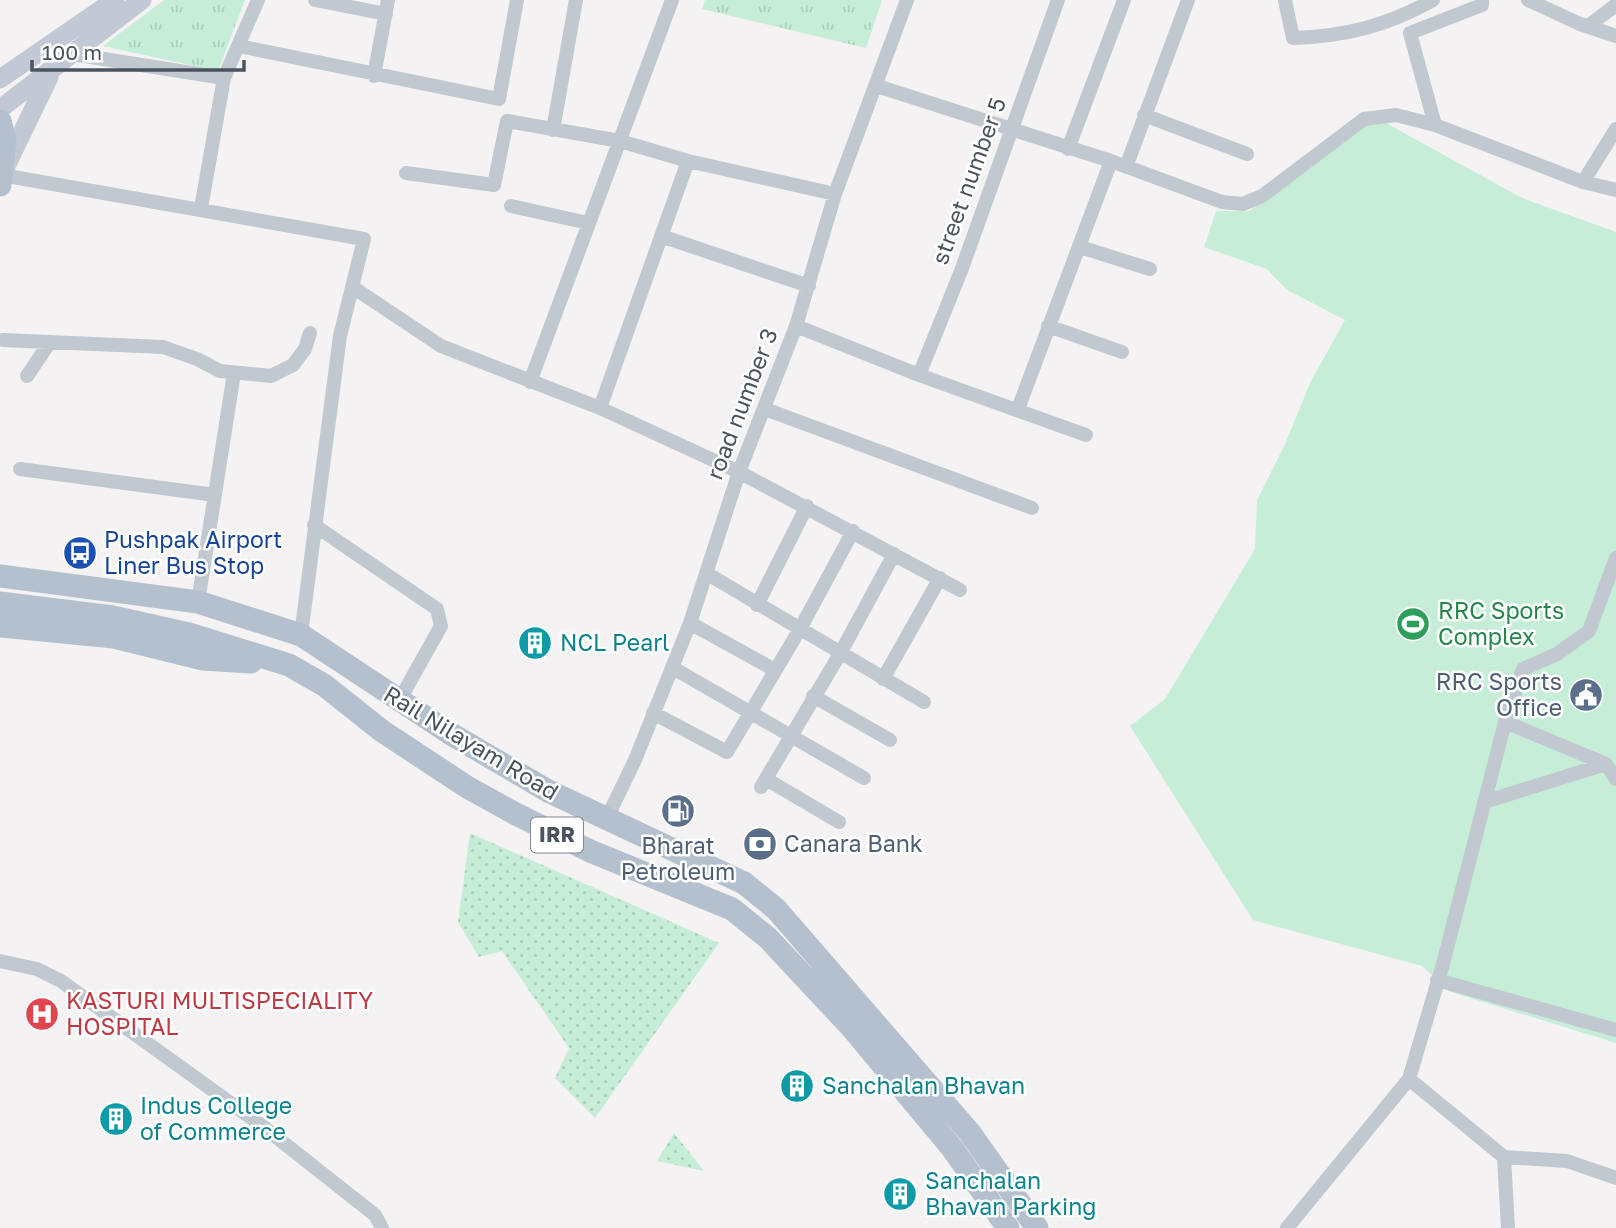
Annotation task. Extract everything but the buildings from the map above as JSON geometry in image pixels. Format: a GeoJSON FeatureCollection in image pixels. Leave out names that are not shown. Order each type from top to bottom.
{"type":"FeatureCollection","features":[{"type":"Feature","properties":{"kind":"main road"},"geometry":{"type":"LineString","coordinates":[[0,79],[115,0]]}},
{"type":"Feature","properties":{"kind":"main road"},"geometry":{"type":"LineString","coordinates":[[0,109],[142,0]]}},
{"type":"Feature","properties":{"kind":"main road"},"geometry":{"type":"LineString","coordinates":[[1,180],[36,99],[55,67]]}},
{"type":"Feature","properties":{"kind":"main road"},"geometry":{"type":"LineString","coordinates":[[1,180],[2,136]]}},
{"type":"Feature","properties":{"kind":"main road","name":"IRR"},"geometry":{"type":"LineString","coordinates":[[0,562],[46,581]]}},
{"type":"Feature","properties":{"kind":"main road","name":"Rail Nilayam Road"},"geometry":{"type":"LineString","coordinates":[[0,576],[198,603],[301,635],[399,701],[533,782],[606,820],[744,883],[776,909],[970,1133],[1037,1228]]}},
{"type":"Feature","properties":{"kind":"main road","name":"Rail Nilayam Road"},"geometry":{"type":"LineString","coordinates":[[0,603],[113,617],[189,634],[275,660],[324,685],[382,731],[467,787],[513,813],[590,851],[732,909],[768,938],[852,1028],[952,1148],[1008,1228]]}},
{"type":"Feature","properties":{"kind":"main road"},"geometry":{"type":"LineString","coordinates":[[0,626],[114,637],[203,659],[243,662],[275,660]]}},
{"type":"Feature","properties":{"kind":"main road"},"geometry":{"type":"LineString","coordinates":[[513,813],[533,782]]}},
{"type":"Feature","properties":{"kind":"street"},"geometry":{"type":"LineString","coordinates":[[201,208],[224,78],[258,0]]}},
{"type":"Feature","properties":{"kind":"street"},"geometry":{"type":"LineString","coordinates":[[315,0],[387,7],[374,76]]}},
{"type":"Feature","properties":{"kind":"street"},"geometry":{"type":"LineString","coordinates":[[239,46],[374,76],[499,99],[517,0]]}},
{"type":"Feature","properties":{"kind":"street"},"geometry":{"type":"LineString","coordinates":[[554,130],[576,0]]}},
{"type":"Feature","properties":{"kind":"street","name":"road number 3"},"geometry":{"type":"LineString","coordinates":[[606,820],[690,623],[739,472],[796,326],[835,194],[907,0]]}},
{"type":"Feature","properties":{"kind":"street","name":"street number 5"},"geometry":{"type":"LineString","coordinates":[[919,375],[961,271],[1058,0]]}},
{"type":"Feature","properties":{"kind":"street"},"geometry":{"type":"LineString","coordinates":[[1068,149],[1124,0]]}},
{"type":"Feature","properties":{"kind":"street"},"geometry":{"type":"LineString","coordinates":[[1126,167],[1188,0]]}},
{"type":"Feature","properties":{"kind":"street"},"geometry":{"type":"LineString","coordinates":[[1285,0],[1293,38],[1358,32],[1407,15],[1433,0]]}},
{"type":"Feature","properties":{"kind":"street"},"geometry":{"type":"LineString","coordinates":[[1435,125],[1410,33],[1482,5],[1482,0]]}},
{"type":"Feature","properties":{"kind":"street"},"geometry":{"type":"LineString","coordinates":[[1528,0],[1616,36]]}},
{"type":"Feature","properties":{"kind":"street"},"geometry":{"type":"LineString","coordinates":[[530,382],[621,141],[667,1]]}},
{"type":"Feature","properties":{"kind":"street"},"geometry":{"type":"LineString","coordinates":[[1588,26],[1616,5]]}},
{"type":"Feature","properties":{"kind":"street"},"geometry":{"type":"LineString","coordinates":[[72,54],[224,78]]}},
{"type":"Feature","properties":{"kind":"street"},"geometry":{"type":"LineString","coordinates":[[877,86],[1126,167],[1222,202],[1243,204],[1262,196],[1364,119],[1396,115],[1435,125],[1583,182],[1616,190]]}},
{"type":"Feature","properties":{"kind":"street"},"geometry":{"type":"LineString","coordinates":[[1144,115],[1247,154]]}},
{"type":"Feature","properties":{"kind":"street"},"geometry":{"type":"LineString","coordinates":[[406,173],[494,185],[506,121],[621,141],[688,161],[835,194]]}},
{"type":"Feature","properties":{"kind":"street"},"geometry":{"type":"LineString","coordinates":[[1583,182],[1616,129]]}},
{"type":"Feature","properties":{"kind":"street"},"geometry":{"type":"LineString","coordinates":[[600,408],[688,161]]}},
{"type":"Feature","properties":{"kind":"street"},"geometry":{"type":"LineString","coordinates":[[1018,408],[1111,162]]}},
{"type":"Feature","properties":{"kind":"street"},"geometry":{"type":"LineString","coordinates":[[1,180],[201,208],[364,239],[340,336],[301,635]]}},
{"type":"Feature","properties":{"kind":"street"},"geometry":{"type":"LineString","coordinates":[[511,206],[588,223]]}},
{"type":"Feature","properties":{"kind":"street"},"geometry":{"type":"LineString","coordinates":[[661,236],[809,286]]}},
{"type":"Feature","properties":{"kind":"street"},"geometry":{"type":"LineString","coordinates":[[1080,247],[1150,269]]}},
{"type":"Feature","properties":{"kind":"street"},"geometry":{"type":"LineString","coordinates":[[354,288],[441,345],[600,408],[739,472],[960,590]]}},
{"type":"Feature","properties":{"kind":"street"},"geometry":{"type":"LineString","coordinates":[[796,326],[919,375],[1018,408],[1086,435]]}},
{"type":"Feature","properties":{"kind":"street"},"geometry":{"type":"LineString","coordinates":[[1048,326],[1122,352]]}},
{"type":"Feature","properties":{"kind":"street"},"geometry":{"type":"LineString","coordinates":[[3,340],[163,347],[197,359],[220,371],[271,376],[293,365],[305,349],[310,332]]}},
{"type":"Feature","properties":{"kind":"street"},"geometry":{"type":"LineString","coordinates":[[27,376],[50,342]]}},
{"type":"Feature","properties":{"kind":"street"},"geometry":{"type":"LineString","coordinates":[[198,603],[234,373]]}},
{"type":"Feature","properties":{"kind":"street"},"geometry":{"type":"LineString","coordinates":[[765,408],[1032,508]]}},
{"type":"Feature","properties":{"kind":"street"},"geometry":{"type":"LineString","coordinates":[[20,469],[215,495]]}},
{"type":"Feature","properties":{"kind":"street"},"geometry":{"type":"LineString","coordinates":[[757,605],[807,506]]}},
{"type":"Feature","properties":{"kind":"street"},"geometry":{"type":"LineString","coordinates":[[314,525],[437,608],[441,626],[399,701]]}},
{"type":"Feature","properties":{"kind":"street"},"geometry":{"type":"LineString","coordinates":[[653,713],[727,752],[800,629],[853,531]]}},
{"type":"Feature","properties":{"kind":"street"},"geometry":{"type":"LineString","coordinates":[[839,822],[763,783],[841,652],[894,554]]}},
{"type":"Feature","properties":{"kind":"street"},"geometry":{"type":"LineString","coordinates":[[1287,1228],[1409,1079],[1505,722],[1522,669],[1557,654],[1589,631],[1616,558]]}},
{"type":"Feature","properties":{"kind":"street"},"geometry":{"type":"LineString","coordinates":[[706,573],[924,702]]}},
{"type":"Feature","properties":{"kind":"street"},"geometry":{"type":"LineString","coordinates":[[883,679],[940,578]]}},
{"type":"Feature","properties":{"kind":"street"},"geometry":{"type":"LineString","coordinates":[[690,623],[775,670]]}},
{"type":"Feature","properties":{"kind":"street"},"geometry":{"type":"LineString","coordinates":[[673,668],[864,778]]}},
{"type":"Feature","properties":{"kind":"street"},"geometry":{"type":"LineString","coordinates":[[813,696],[890,740]]}},
{"type":"Feature","properties":{"kind":"street"},"geometry":{"type":"LineString","coordinates":[[1505,722],[1606,764],[1616,779]]}},
{"type":"Feature","properties":{"kind":"street"},"geometry":{"type":"LineString","coordinates":[[1483,803],[1606,764]]}},
{"type":"Feature","properties":{"kind":"street"},"geometry":{"type":"LineString","coordinates":[[0,961],[37,969],[61,981],[271,1133],[375,1215],[382,1228]]}},
{"type":"Feature","properties":{"kind":"street"},"geometry":{"type":"LineString","coordinates":[[1437,980],[1616,1030]]}},
{"type":"Feature","properties":{"kind":"street"},"geometry":{"type":"LineString","coordinates":[[1409,1079],[1504,1157],[1567,1161],[1616,1178]]}},
{"type":"Feature","properties":{"kind":"street"},"geometry":{"type":"LineString","coordinates":[[1504,1157],[1508,1228]]}},
{"type":"Feature","properties":{"kind":"green space"},"geometry":{"type":"Polygon","coordinates":[[[164,0],[245,0],[218,71],[103,46],[164,0]]]}},
{"type":"Feature","properties":{"kind":"green space"},"geometry":{"type":"Polygon","coordinates":[[[705,0],[882,0],[866,48],[702,9],[705,0]]]}},
{"type":"Feature","properties":{"kind":"green space","name":"RRC Sports Complex"},"geometry":{"type":"Polygon","coordinates":[[[1375,117],[1522,198],[1616,232],[1616,1043],[1451,992],[1422,966],[1253,920],[1130,726],[1165,699],[1255,549],[1257,500],[1286,442],[1311,381],[1345,320],[1287,290],[1267,269],[1204,247],[1216,211],[1249,211],[1307,171],[1375,117]]]}},
{"type":"Feature","properties":{"kind":"green space"},"geometry":{"type":"Polygon","coordinates":[[[470,833],[719,943],[595,1118],[555,1078],[569,1048],[502,951],[479,957],[458,922],[470,833]]]}},
{"type":"Feature","properties":{"kind":"green space"},"geometry":{"type":"Polygon","coordinates":[[[674,1133],[704,1171],[657,1161],[674,1133]]]}},
{"type":"Feature","properties":{"kind":"place","name":"Pushpak Airport Liner Bus Stop"},"geometry":{"type":"Point","coordinates":[80,553]}},
{"type":"Feature","properties":{"kind":"place","name":"RRC Sports Complex"},"geometry":{"type":"Point","coordinates":[1413,624]}},
{"type":"Feature","properties":{"kind":"place","name":"NCL Pearl"},"geometry":{"type":"Point","coordinates":[535,643]}},
{"type":"Feature","properties":{"kind":"place","name":"RRC Sports Office"},"geometry":{"type":"Point","coordinates":[1586,695]}},
{"type":"Feature","properties":{"kind":"place","name":"Bharat Petroleum"},"geometry":{"type":"Point","coordinates":[678,811]}},
{"type":"Feature","properties":{"kind":"place","name":"Canara Bank"},"geometry":{"type":"Point","coordinates":[760,844]}},
{"type":"Feature","properties":{"kind":"place","name":"KASTURI MULTISPECIALITY HOSPITAL"},"geometry":{"type":"Point","coordinates":[42,1014]}},
{"type":"Feature","properties":{"kind":"place","name":"Sanchalan Bhavan"},"geometry":{"type":"Point","coordinates":[797,1086]}},
{"type":"Feature","properties":{"kind":"place","name":"Indus College of Commerce"},"geometry":{"type":"Point","coordinates":[116,1119]}},
{"type":"Feature","properties":{"kind":"place","name":"Sanchalan Bhavan Parking"},"geometry":{"type":"Point","coordinates":[900,1194]}}]}
